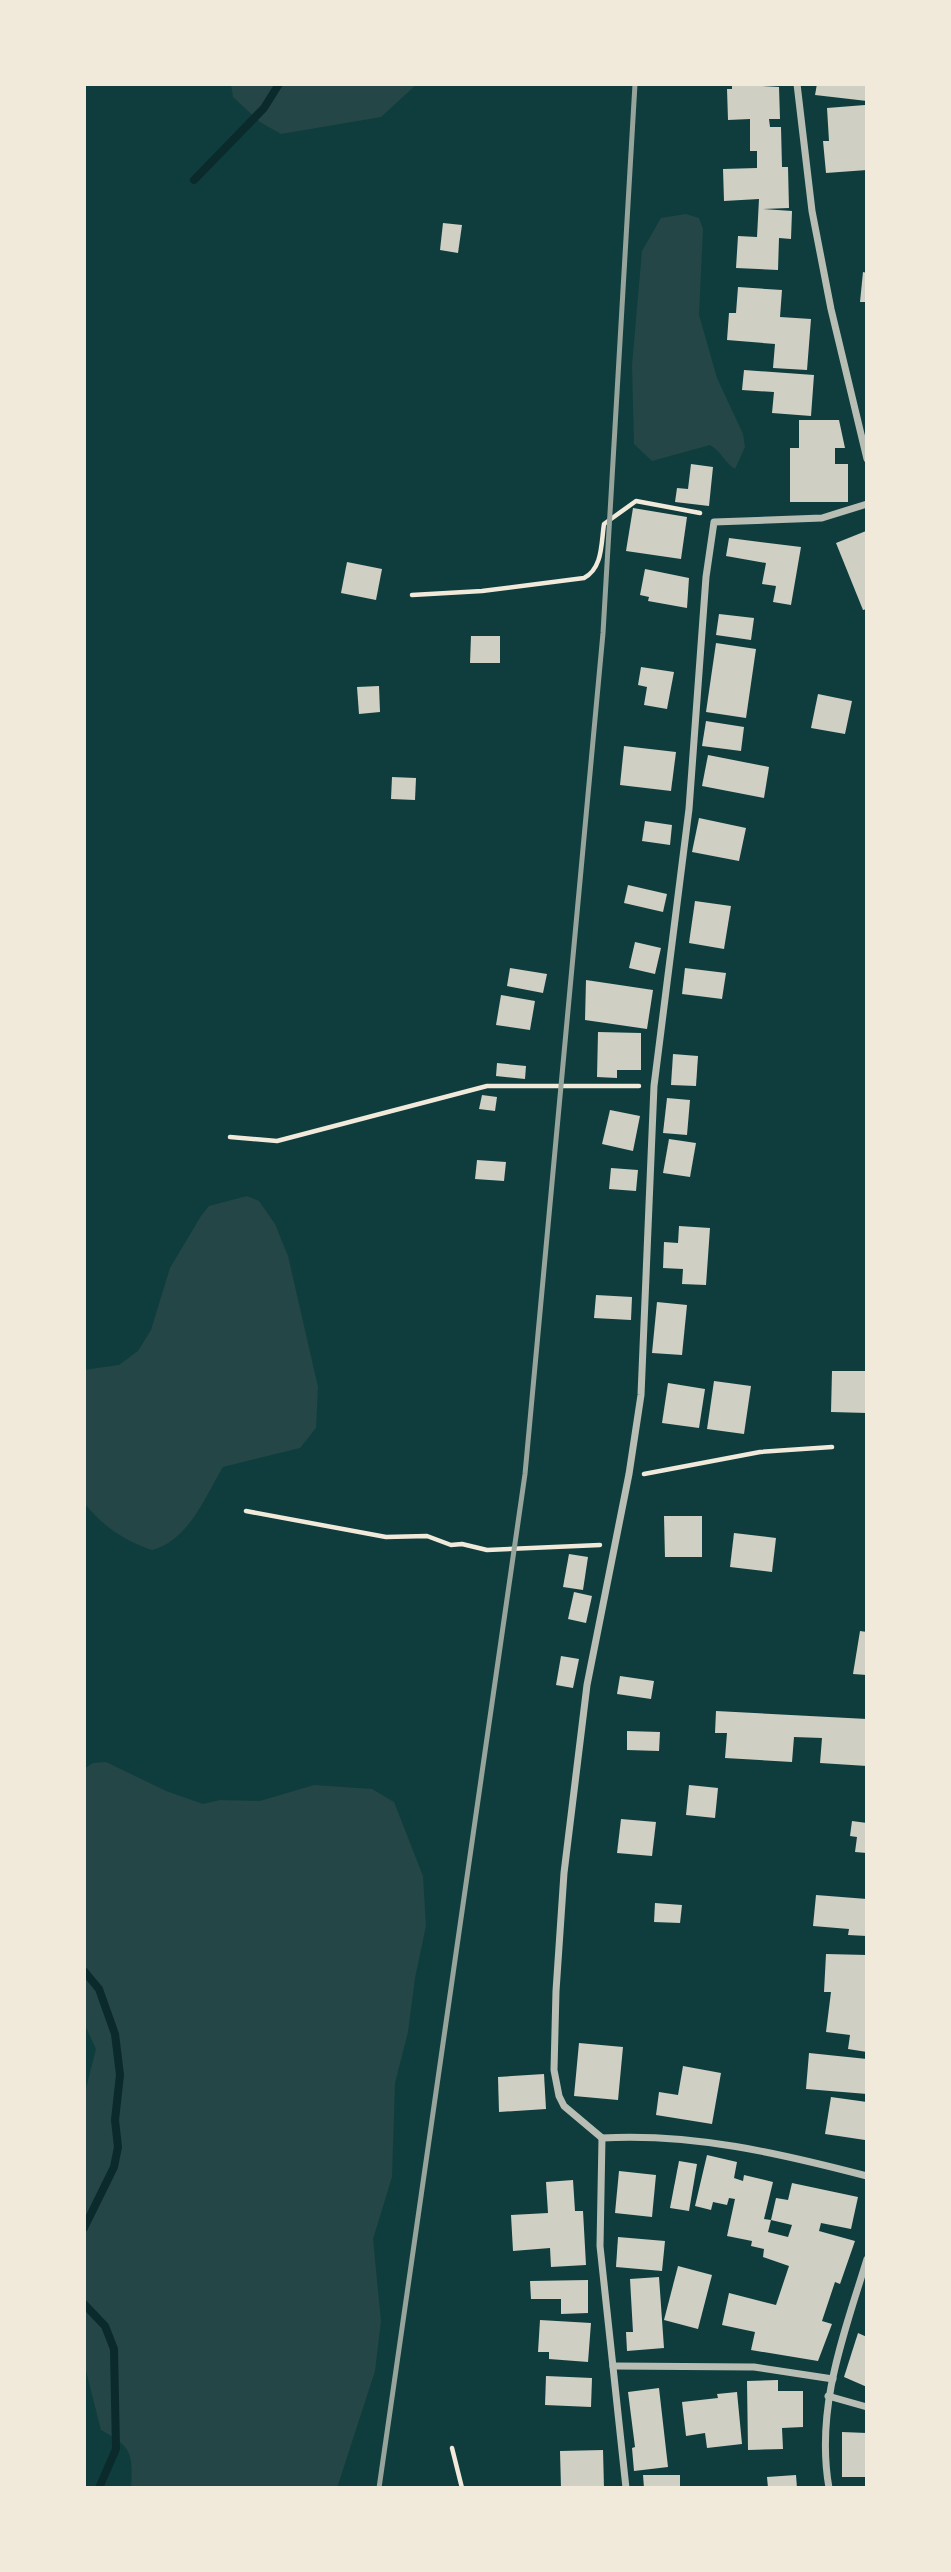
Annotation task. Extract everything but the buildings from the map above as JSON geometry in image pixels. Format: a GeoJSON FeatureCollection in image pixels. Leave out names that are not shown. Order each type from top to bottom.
{"type":"FeatureCollection","features":[{"type":"Feature","properties":{"kind":"street"},"geometry":{"type":"LineString","coordinates":[[797,84],[817,235],[867,459]]}},
{"type":"Feature","properties":{"kind":"street"},"geometry":{"type":"LineString","coordinates":[[867,504],[822,518],[714,522],[706,577],[689,809],[654,1086],[641,1395],[629,1474],[587,1685],[564,1873],[554,2070],[559,2096],[564,2106],[602,2138],[654,2135],[722,2144],[867,2176]]}},
{"type":"Feature","properties":{"kind":"street"},"geometry":{"type":"LineString","coordinates":[[602,2138],[600,2246],[626,2488]]}},
{"type":"Feature","properties":{"kind":"street"},"geometry":{"type":"LineString","coordinates":[[829,2488],[823,2441],[828,2396],[867,2259]]}},
{"type":"Feature","properties":{"kind":"street"},"geometry":{"type":"LineString","coordinates":[[613,2366],[754,2367],[833,2379]]}},
{"type":"Feature","properties":{"kind":"street"},"geometry":{"type":"LineString","coordinates":[[828,2396],[867,2407]]}},
{"type":"Feature","properties":{"kind":"path"},"geometry":{"type":"LineString","coordinates":[[412,595],[482,592],[584,578],[589,575],[599,557],[604,524],[639,500],[692,510],[714,522]]}},
{"type":"Feature","properties":{"kind":"path"},"geometry":{"type":"LineString","coordinates":[[230,1137],[277,1141],[487,1086],[654,1086]]}},
{"type":"Feature","properties":{"kind":"path"},"geometry":{"type":"LineString","coordinates":[[629,1474],[653,1474],[688,1464],[772,1450],[832,1447]]}},
{"type":"Feature","properties":{"kind":"path"},"geometry":{"type":"LineString","coordinates":[[246,1511],[386,1537],[427,1536],[451,1545],[462,1544],[487,1550],[615,1545]]}},
{"type":"Feature","properties":{"kind":"path"},"geometry":{"type":"LineString","coordinates":[[452,2448],[462,2488]]}},
{"type":"Feature","properties":{"kind":"shaded area"},"geometry":{"type":"Polygon","coordinates":[[[231,84],[417,84],[381,117],[281,134],[260,122],[233,97],[231,84]]]}},
{"type":"Feature","properties":{"kind":"shaded area"},"geometry":{"type":"Polygon","coordinates":[[[686,214],[699,218],[703,229],[699,315],[717,378],[743,434],[745,447],[735,469],[710,445],[652,461],[634,444],[632,365],[642,251],[661,218],[686,214]]]}},
{"type":"Feature","properties":{"kind":"shaded area"},"geometry":{"type":"Polygon","coordinates":[[[247,1196],[259,1201],[275,1224],[288,1256],[318,1387],[316,1428],[300,1448],[223,1467],[186,1527],[165,1545],[152,1550],[115,1532],[84,1503],[84,1370],[119,1365],[138,1351],[151,1330],[170,1268],[201,1216],[209,1206],[247,1196]]]}},
{"type":"Feature","properties":{"kind":"shaded area"},"geometry":{"type":"Polygon","coordinates":[[[106,1762],[166,1791],[203,1804],[220,1800],[260,1801],[314,1785],[372,1789],[394,1802],[423,1876],[426,1926],[415,1978],[408,2032],[395,2083],[392,2177],[373,2239],[381,2321],[375,2371],[337,2488],[131,2488],[132,2467],[128,2452],[119,2441],[101,2430],[84,2363],[84,2096],[96,2049],[84,2023],[84,1769],[93,1763],[106,1762]]]}},
{"type":"Feature","properties":{"kind":"waterway"},"geometry":{"type":"LineString","coordinates":[[194,180],[264,108],[279,84]]}},
{"type":"Feature","properties":{"kind":"waterway"},"geometry":{"type":"LineString","coordinates":[[84,1971],[99,1989],[115,2034],[120,2075],[115,2120],[118,2147],[114,2167],[84,2228]]}},
{"type":"Feature","properties":{"kind":"waterway"},"geometry":{"type":"LineString","coordinates":[[84,2304],[105,2326],[114,2349],[116,2449],[99,2488]]}},
{"type":"Feature","properties":{"kind":"railway"},"geometry":{"type":"LineString","coordinates":[[379,2488],[525,1474],[603,633],[635,84]]}}]}
